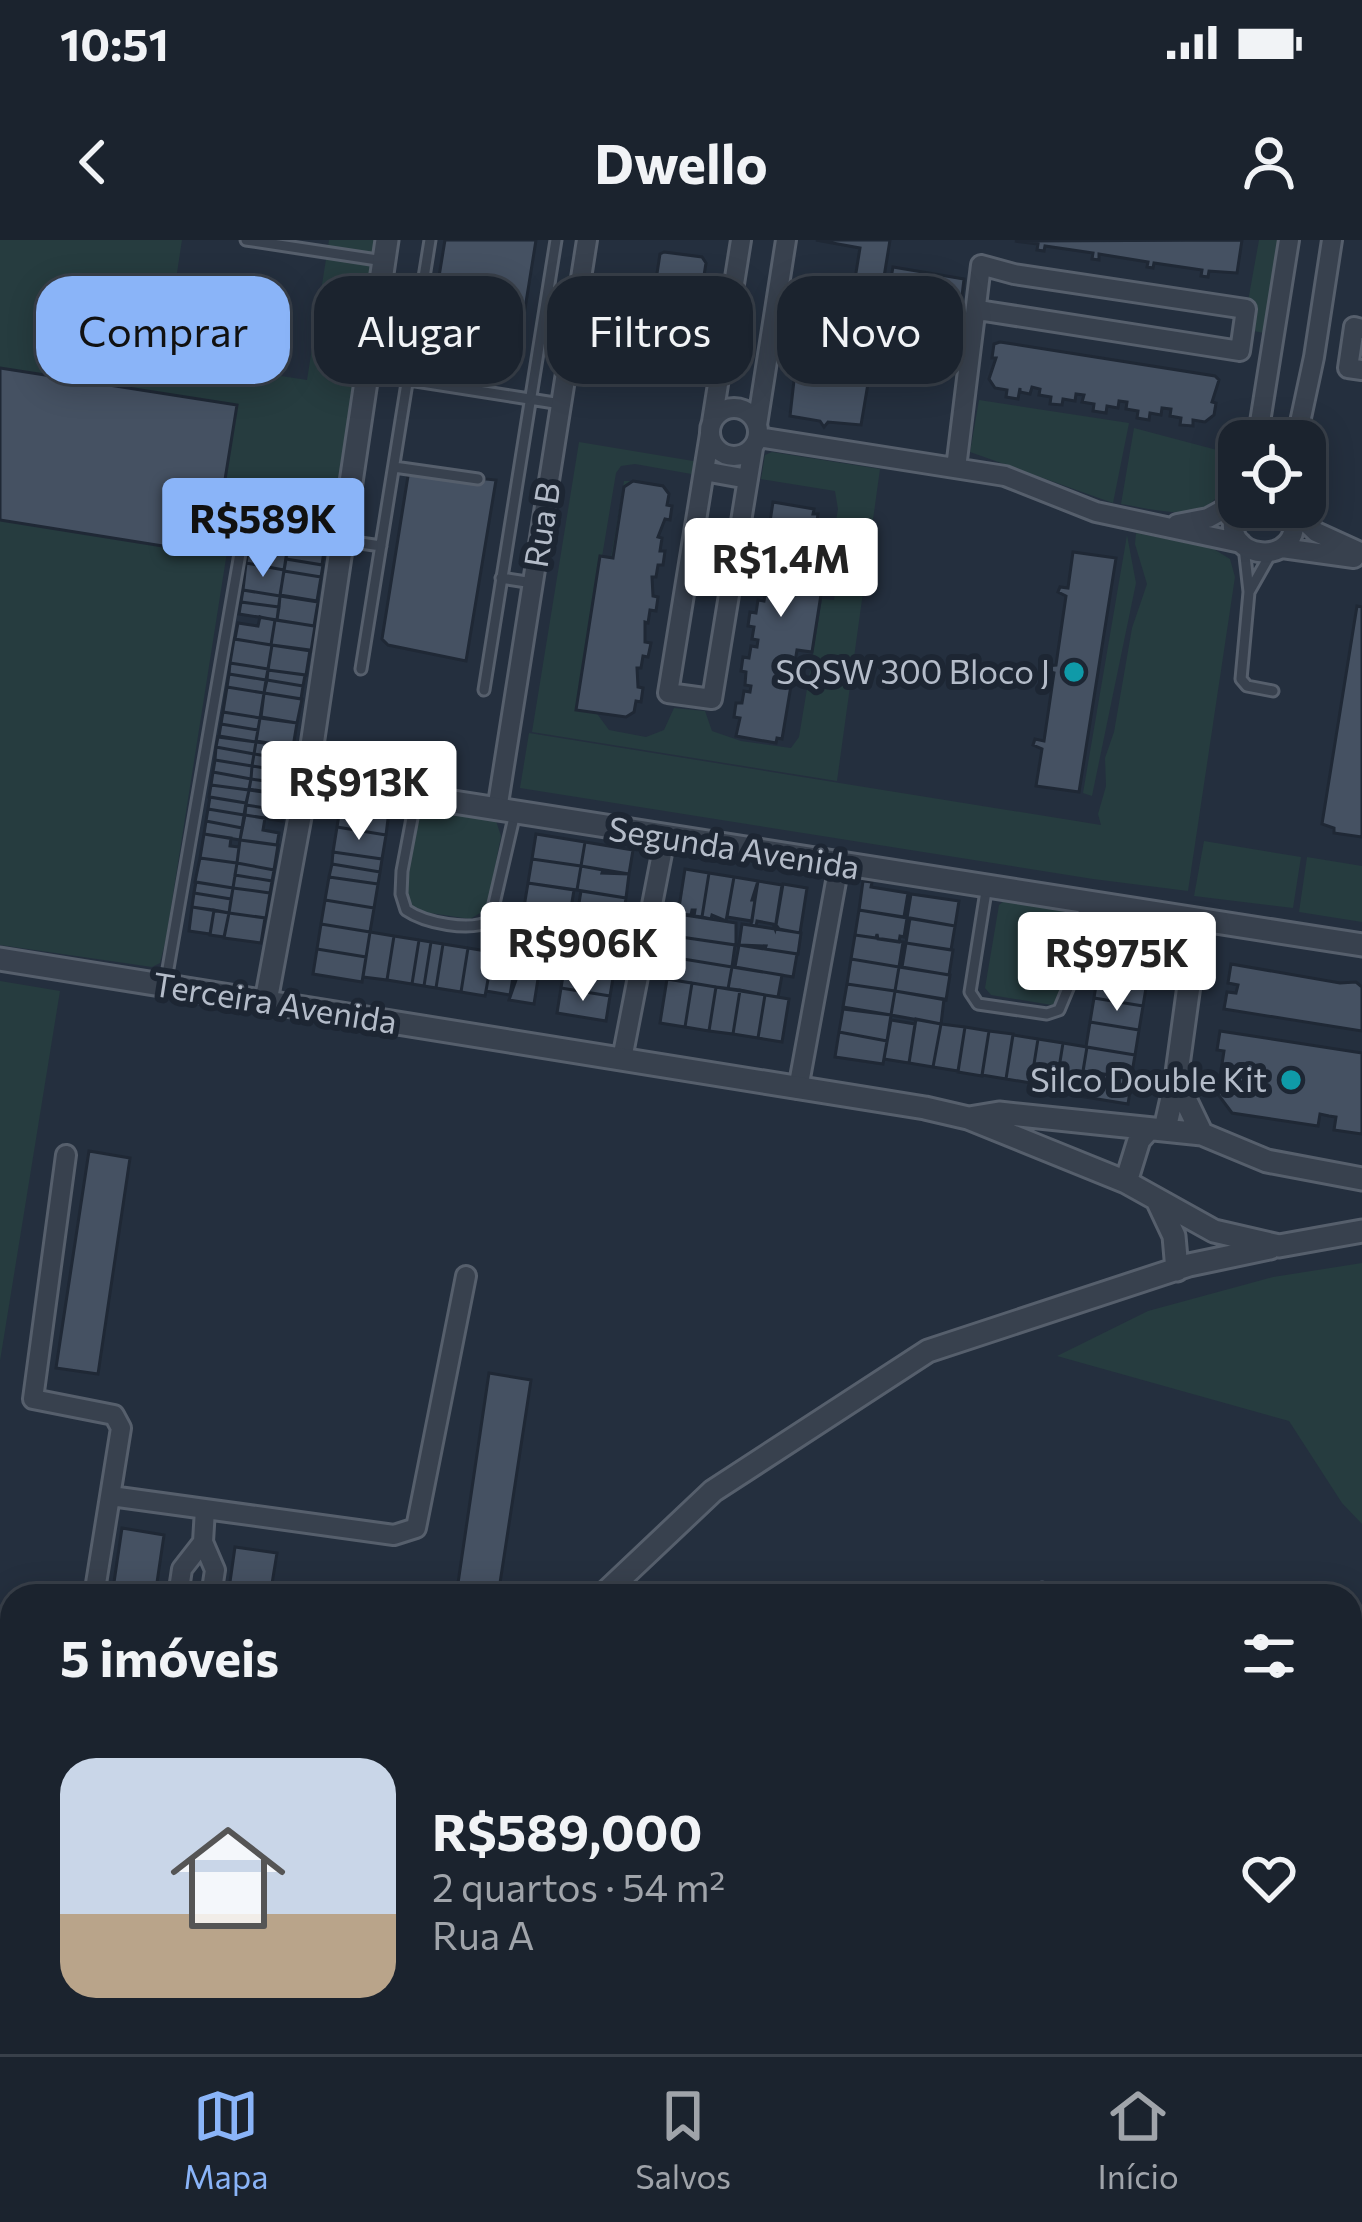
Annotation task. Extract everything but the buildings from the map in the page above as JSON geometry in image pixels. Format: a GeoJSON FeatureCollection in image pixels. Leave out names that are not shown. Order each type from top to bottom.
{"type":"FeatureCollection","features":[{"type":"Feature","properties":{"kind":"street","name":"Rua B"},"geometry":{"type":"LineString","coordinates":[[506,812],[531,592],[587,240]]}},
{"type":"Feature","properties":{"kind":"street"},"geometry":{"type":"LineString","coordinates":[[741,240],[668,693],[712,700],[786,240]]}},
{"type":"Feature","properties":{"kind":"street"},"geometry":{"type":"LineString","coordinates":[[1261,420],[1292,242]]}},
{"type":"Feature","properties":{"kind":"street"},"geometry":{"type":"LineString","coordinates":[[1301,420],[1315,357],[1326,244]]}},
{"type":"Feature","properties":{"kind":"street"},"geometry":{"type":"LineString","coordinates":[[956,468],[981,265],[1246,308],[1240,351],[979,310]]}},
{"type":"Feature","properties":{"kind":"street"},"geometry":{"type":"LineString","coordinates":[[1355,369],[1354,327],[1362,329]]}},
{"type":"Feature","properties":{"kind":"street"},"geometry":{"type":"LineString","coordinates":[[266,1001],[307,779],[364,384]]}},
{"type":"Feature","properties":{"kind":"street"},"geometry":{"type":"LineString","coordinates":[[742,409],[756,437],[744,455],[722,453],[713,445],[711,428],[719,413],[742,409]]}},
{"type":"Feature","properties":{"kind":"street"},"geometry":{"type":"LineString","coordinates":[[756,437],[1005,476],[1096,512],[1242,545],[1362,556]]}},
{"type":"Feature","properties":{"kind":"street"},"geometry":{"type":"LineString","coordinates":[[704,471],[748,479]]}},
{"type":"Feature","properties":{"kind":"street"},"geometry":{"type":"LineString","coordinates":[[1162,526],[1218,513]]}},
{"type":"Feature","properties":{"kind":"street"},"geometry":{"type":"LineString","coordinates":[[1235,528],[1242,545]]}},
{"type":"Feature","properties":{"kind":"street"},"geometry":{"type":"LineString","coordinates":[[1276,550],[1294,528]]}},
{"type":"Feature","properties":{"kind":"street"},"geometry":{"type":"LineString","coordinates":[[1312,528],[1362,556]]}},
{"type":"Feature","properties":{"kind":"street","name":"Segunda Avenida"},"geometry":{"type":"LineString","coordinates":[[307,779],[1362,945]]}},
{"type":"Feature","properties":{"kind":"street"},"geometry":{"type":"LineString","coordinates":[[622,1059],[665,838]]}},
{"type":"Feature","properties":{"kind":"street"},"geometry":{"type":"LineString","coordinates":[[798,1089],[839,865]]}},
{"type":"Feature","properties":{"kind":"street"},"geometry":{"type":"LineString","coordinates":[[1126,1182],[1138,1140],[1156,1130],[1176,1080],[1198,920]]}},
{"type":"Feature","properties":{"kind":"street","name":"Terceira Avenida"},"geometry":{"type":"LineString","coordinates":[[2,959],[968,1118],[1126,1182],[1214,1231],[1279,1246],[1359,1228]]}},
{"type":"Feature","properties":{"kind":"street"},"geometry":{"type":"LineString","coordinates":[[1176,1080],[1202,1134]]}},
{"type":"Feature","properties":{"kind":"street","name":"Terceira Avenida"},"geometry":{"type":"LineString","coordinates":[[968,1118],[999,1113],[1202,1134],[1267,1161],[1362,1179]]}},
{"type":"Feature","properties":{"kind":"street"},"geometry":{"type":"LineString","coordinates":[[66,1155],[33,1399],[114,1415],[121,1428],[96,1584]]}},
{"type":"Feature","properties":{"kind":"street"},"geometry":{"type":"LineString","coordinates":[[1154,1196],[1183,1267]]}},
{"type":"Feature","properties":{"kind":"street"},"geometry":{"type":"LineString","coordinates":[[1183,1267],[1214,1231]]}},
{"type":"Feature","properties":{"kind":"street"},"geometry":{"type":"LineString","coordinates":[[615,1584],[713,1491],[928,1352],[1183,1267],[1279,1246]]}},
{"type":"Feature","properties":{"kind":"street"},"geometry":{"type":"LineString","coordinates":[[111,1496],[394,1535],[416,1528],[466,1276]]}},
{"type":"Feature","properties":{"kind":"street"},"geometry":{"type":"LineString","coordinates":[[205,1509],[202,1541],[215,1570],[213,1584]]}},
{"type":"Feature","properties":{"kind":"street"},"geometry":{"type":"LineString","coordinates":[[180,1584],[182,1569],[202,1541]]}},
{"type":"Feature","properties":{"kind":"lane"},"geometry":{"type":"LineString","coordinates":[[246,240],[386,251]]}},
{"type":"Feature","properties":{"kind":"lane"},"geometry":{"type":"LineString","coordinates":[[424,276],[430,240]]}},
{"type":"Feature","properties":{"kind":"lane"},"geometry":{"type":"LineString","coordinates":[[484,690],[556,240]]}},
{"type":"Feature","properties":{"kind":"lane"},"geometry":{"type":"LineString","coordinates":[[361,669],[407,384]]}},
{"type":"Feature","properties":{"kind":"lane"},"geometry":{"type":"LineString","coordinates":[[434,384],[561,404]]}},
{"type":"Feature","properties":{"kind":"lane"},"geometry":{"type":"LineString","coordinates":[[394,467],[478,479]]}},
{"type":"Feature","properties":{"kind":"lane"},"geometry":{"type":"LineString","coordinates":[[165,986],[243,536],[278,531],[381,546]]}},
{"type":"Feature","properties":{"kind":"lane"},"geometry":{"type":"LineString","coordinates":[[1242,545],[1250,592],[1241,679],[1247,686],[1273,691]]}},
{"type":"Feature","properties":{"kind":"lane"},"geometry":{"type":"LineString","coordinates":[[1250,592],[1276,550]]}},
{"type":"Feature","properties":{"kind":"lane"},"geometry":{"type":"LineString","coordinates":[[501,578],[531,592]]}},
{"type":"Feature","properties":{"kind":"lane"},"geometry":{"type":"LineString","coordinates":[[499,596],[531,592]]}},
{"type":"Feature","properties":{"kind":"lane"},"geometry":{"type":"LineString","coordinates":[[416,797],[401,894],[406,910],[422,919],[476,926],[490,922],[506,812]]}},
{"type":"Feature","properties":{"kind":"lane"},"geometry":{"type":"LineString","coordinates":[[987,885],[970,992],[978,1004],[1047,1014],[1059,1010],[1069,986],[1085,902]]}},
{"type":"Feature","properties":{"kind":"green space"},"geometry":{"type":"Polygon","coordinates":[[[0,240],[182,240],[177,276],[36,276],[36,384],[290,384],[290,377],[307,380],[314,335],[314,384],[356,384],[334,528],[233,514],[160,963],[152,967],[0,945],[0,240]]]}},
{"type":"Feature","properties":{"kind":"green space"},"geometry":{"type":"Polygon","coordinates":[[[329,240],[379,240],[373,276],[323,276],[329,240]]]}},
{"type":"Feature","properties":{"kind":"green space"},"geometry":{"type":"Polygon","coordinates":[[[1259,240],[1279,240],[1264,333],[1243,329],[1259,240]]]}},
{"type":"Feature","properties":{"kind":"green space"},"geometry":{"type":"Polygon","coordinates":[[[979,400],[1129,423],[1113,503],[970,452],[979,400]]]}},
{"type":"Feature","properties":{"kind":"green space"},"geometry":{"type":"Polygon","coordinates":[[[1134,428],[1218,450],[1218,495],[1208,505],[1179,512],[1121,504],[1134,428]]]}},
{"type":"Feature","properties":{"kind":"green space"},"geometry":{"type":"Polygon","coordinates":[[[579,442],[699,462],[697,475],[635,464],[621,466],[616,473],[602,557],[611,557],[624,481],[633,481],[595,711],[609,730],[646,737],[664,730],[674,708],[705,711],[712,731],[741,741],[791,748],[799,737],[822,599],[834,600],[839,565],[829,561],[838,509],[835,491],[761,479],[765,455],[772,452],[880,469],[837,781],[532,732],[579,442]]]}},
{"type":"Feature","properties":{"kind":"green space"},"geometry":{"type":"Polygon","coordinates":[[[1136,533],[1212,548],[1230,559],[1235,577],[1188,891],[520,788],[529,733],[1101,825],[1098,814],[1106,786],[1105,758],[1132,628],[1147,584],[1136,533]]]}},
{"type":"Feature","properties":{"kind":"green space"},"geometry":{"type":"Polygon","coordinates":[[[1127,535],[1136,583],[1092,796],[1083,793],[1127,535]]]}},
{"type":"Feature","properties":{"kind":"green space"},"geometry":{"type":"Polygon","coordinates":[[[427,807],[495,818],[501,836],[487,909],[470,919],[410,910],[404,891],[418,816],[427,807]]]}},
{"type":"Feature","properties":{"kind":"green space"},"geometry":{"type":"Polygon","coordinates":[[[1204,841],[1301,857],[1293,908],[1194,896],[1204,841]]]}},
{"type":"Feature","properties":{"kind":"green space"},"geometry":{"type":"Polygon","coordinates":[[[1307,857],[1362,866],[1362,922],[1299,912],[1307,857]]]}},
{"type":"Feature","properties":{"kind":"green space"},"geometry":{"type":"Polygon","coordinates":[[[1006,899],[1067,909],[1072,917],[1061,998],[1052,1005],[991,995],[985,988],[999,905],[1006,899]]]}},
{"type":"Feature","properties":{"kind":"green space"},"geometry":{"type":"Polygon","coordinates":[[[0,981],[60,991],[0,1361],[0,981]]]}},
{"type":"Feature","properties":{"kind":"green space"},"geometry":{"type":"Polygon","coordinates":[[[1362,1263],[1362,1524],[1342,1503],[1289,1421],[1057,1356],[1148,1311],[1273,1277],[1362,1263]]]}},
{"type":"Feature","properties":{"kind":"place","name":"SQSW 300 Bloco J"},"geometry":{"type":"Point","coordinates":[1074,672]}},
{"type":"Feature","properties":{"kind":"place","name":"Silco Double Kit"},"geometry":{"type":"Point","coordinates":[1291,1080]}}]}
